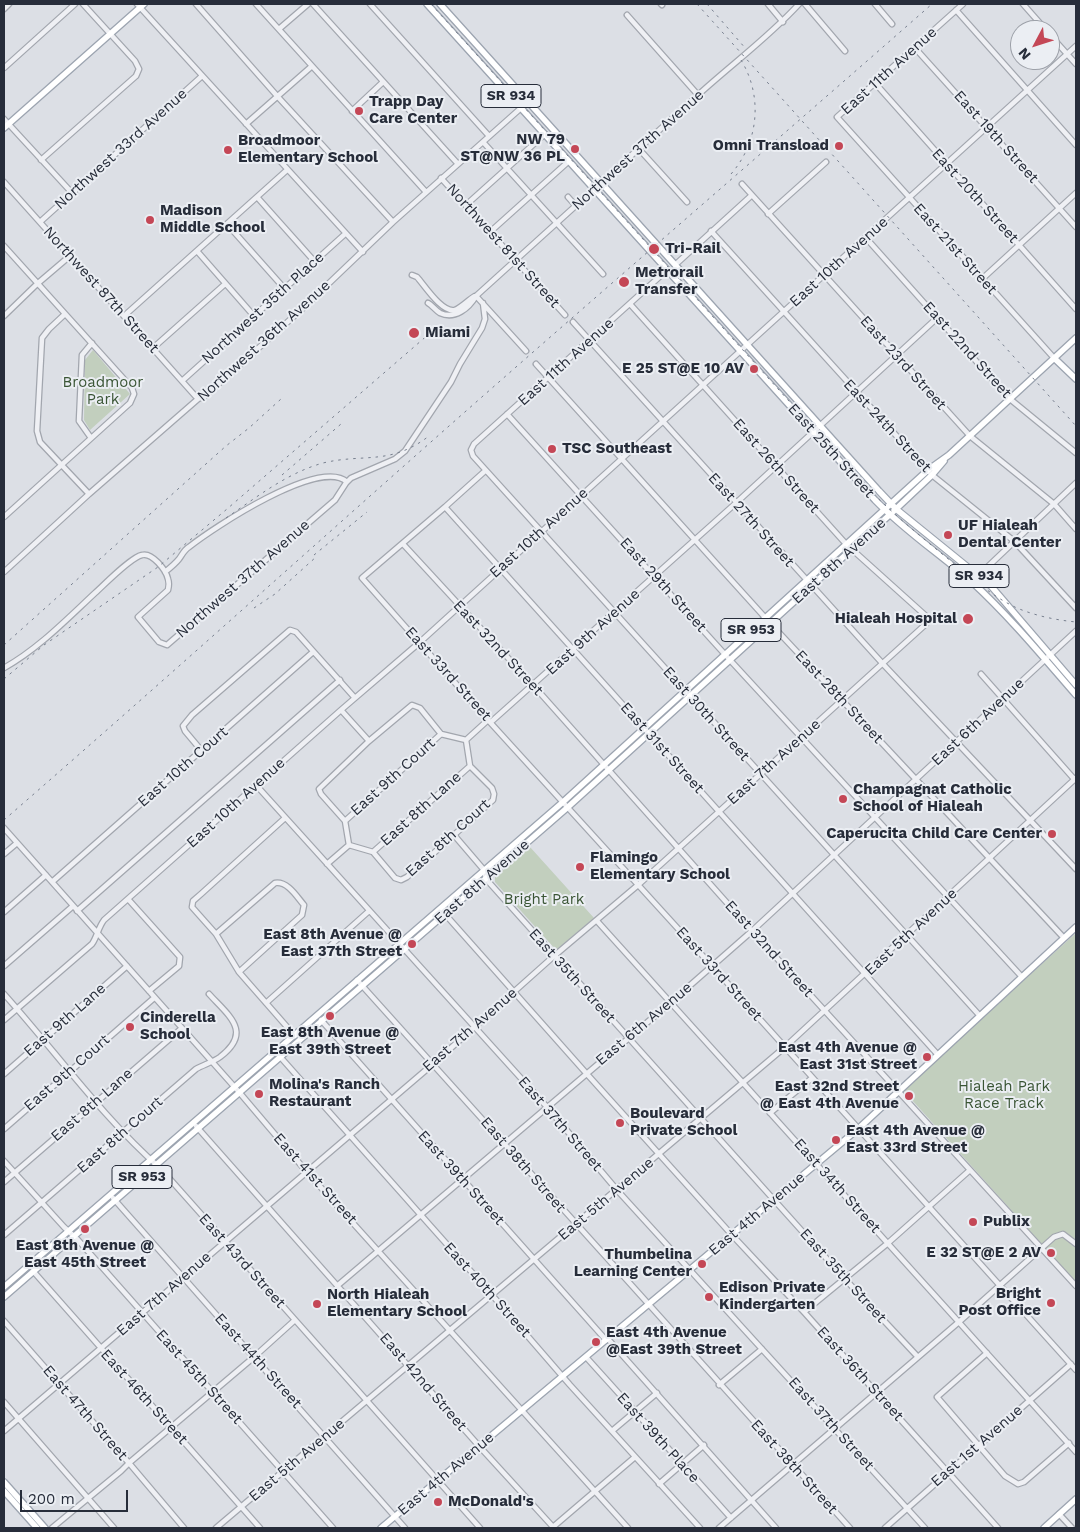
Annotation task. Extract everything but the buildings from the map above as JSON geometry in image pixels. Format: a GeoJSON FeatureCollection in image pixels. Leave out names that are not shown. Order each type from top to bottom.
{"type":"FeatureCollection","features":[{"type":"Feature","properties":{"kind":"main road","name":"SR 934"},"geometry":{"type":"LineString","coordinates":[[427,4],[594,189]]}},
{"type":"Feature","properties":{"kind":"main road","name":"SR 934"},"geometry":{"type":"LineString","coordinates":[[440,4],[891,504],[979,575],[1001,596],[1076,695]]}},
{"type":"Feature","properties":{"kind":"main road"},"geometry":{"type":"LineString","coordinates":[[5,124],[140,5]]}},
{"type":"Feature","properties":{"kind":"main road","name":"East 25th Street"},"geometry":{"type":"LineString","coordinates":[[594,189],[884,510],[972,582],[1048,658]]}},
{"type":"Feature","properties":{"kind":"main road"},"geometry":{"type":"LineString","coordinates":[[696,302],[703,296]]}},
{"type":"Feature","properties":{"kind":"main road","name":"East 8th Avenue"},"geometry":{"type":"LineString","coordinates":[[4,1287],[194,1122],[280,1057],[568,807],[889,515],[949,455],[1076,338]]}},
{"type":"Feature","properties":{"kind":"main road","name":"East 21st Street"},"geometry":{"type":"LineString","coordinates":[[1054,358],[1076,378]]}},
{"type":"Feature","properties":{"kind":"main road","name":"East 8th Avenue"},"geometry":{"type":"LineString","coordinates":[[4,1297],[198,1128],[294,1035],[563,802],[846,544],[891,504],[930,473]]}},
{"type":"Feature","properties":{"kind":"main road","name":"SR 934"},"geometry":{"type":"LineString","coordinates":[[1048,658],[1076,685]]}},
{"type":"Feature","properties":{"kind":"main road","name":"East 4th Avenue"},"geometry":{"type":"LineString","coordinates":[[381,1528],[858,1129],[1076,927]]}},
{"type":"Feature","properties":{"kind":"main road"},"geometry":{"type":"LineString","coordinates":[[4,1482],[45,1528]]}},
{"type":"Feature","properties":{"kind":"main road"},"geometry":{"type":"LineString","coordinates":[[4,1491],[37,1528]]}},
{"type":"Feature","properties":{"kind":"main road"},"geometry":{"type":"LineString","coordinates":[[1044,1528],[1076,1499]]}},
{"type":"Feature","properties":{"kind":"street"},"geometry":{"type":"LineString","coordinates":[[4,9],[10,4]]}},
{"type":"Feature","properties":{"kind":"street"},"geometry":{"type":"LineString","coordinates":[[4,68],[75,4]]}},
{"type":"Feature","properties":{"kind":"street"},"geometry":{"type":"LineString","coordinates":[[42,160],[136,76],[139,69],[135,61],[83,4]]}},
{"type":"Feature","properties":{"kind":"street"},"geometry":{"type":"LineString","coordinates":[[196,4],[393,222]]}},
{"type":"Feature","properties":{"kind":"street"},"geometry":{"type":"LineString","coordinates":[[256,4],[426,192]]}},
{"type":"Feature","properties":{"kind":"street"},"geometry":{"type":"LineString","coordinates":[[280,29],[308,4]]}},
{"type":"Feature","properties":{"kind":"street"},"geometry":{"type":"LineString","coordinates":[[313,4],[458,164]]}},
{"type":"Feature","properties":{"kind":"street"},"geometry":{"type":"LineString","coordinates":[[370,4],[489,136]]}},
{"type":"Feature","properties":{"kind":"street"},"geometry":{"type":"LineString","coordinates":[[768,4],[783,22]]}},
{"type":"Feature","properties":{"kind":"street","name":"Northwest 37th Avenue"},"geometry":{"type":"LineString","coordinates":[[412,275],[417,277],[442,306],[448,310],[456,309],[476,296],[698,95],[783,22],[799,4]]}},
{"type":"Feature","properties":{"kind":"street"},"geometry":{"type":"LineString","coordinates":[[805,4],[845,51]]}},
{"type":"Feature","properties":{"kind":"street"},"geometry":{"type":"LineString","coordinates":[[875,4],[892,24]]}},
{"type":"Feature","properties":{"kind":"street","name":"East 11th Avenue"},"geometry":{"type":"LineString","coordinates":[[837,117],[963,4]]}},
{"type":"Feature","properties":{"kind":"street"},"geometry":{"type":"LineString","coordinates":[[1023,4],[1037,20]]}},
{"type":"Feature","properties":{"kind":"street"},"geometry":{"type":"LineString","coordinates":[[140,5],[362,252]]}},
{"type":"Feature","properties":{"kind":"street"},"geometry":{"type":"LineString","coordinates":[[956,10],[1076,145]]}},
{"type":"Feature","properties":{"kind":"street"},"geometry":{"type":"LineString","coordinates":[[627,15],[698,95]]}},
{"type":"Feature","properties":{"kind":"street","name":"East 10th Avenue"},"geometry":{"type":"LineString","coordinates":[[4,1020],[92,944],[104,920],[419,642],[1076,46]]}},
{"type":"Feature","properties":{"kind":"street"},"geometry":{"type":"LineString","coordinates":[[1060,47],[1076,64]]}},
{"type":"Feature","properties":{"kind":"street","name":"East 19th Street"},"geometry":{"type":"LineString","coordinates":[[915,48],[1076,227]]}},
{"type":"Feature","properties":{"kind":"street"},"geometry":{"type":"LineString","coordinates":[[246,124],[312,66]]}},
{"type":"Feature","properties":{"kind":"street","name":"Northwest 33rd Avenue"},"geometry":{"type":"LineString","coordinates":[[40,222],[202,76]]}},
{"type":"Feature","properties":{"kind":"street"},"geometry":{"type":"LineString","coordinates":[[352,111],[383,82]]}},
{"type":"Feature","properties":{"kind":"street","name":"East 20th Street"},"geometry":{"type":"LineString","coordinates":[[875,83],[1076,309]]}},
{"type":"Feature","properties":{"kind":"street","name":"Northwest 36th Avenue"},"geometry":{"type":"LineString","coordinates":[[4,572],[89,494],[198,399],[205,396],[302,309],[393,222],[521,108]]}},
{"type":"Feature","properties":{"kind":"street","name":"East 21st Street"},"geometry":{"type":"LineString","coordinates":[[837,117],[1054,358]]}},
{"type":"Feature","properties":{"kind":"street"},"geometry":{"type":"LineString","coordinates":[[5,124],[42,160],[72,194]]}},
{"type":"Feature","properties":{"kind":"street"},"geometry":{"type":"LineString","coordinates":[[466,205],[545,134]]}},
{"type":"Feature","properties":{"kind":"street"},"geometry":{"type":"LineString","coordinates":[[483,142],[603,274]]}},
{"type":"Feature","properties":{"kind":"street"},"geometry":{"type":"LineString","coordinates":[[639,149],[687,202]]}},
{"type":"Feature","properties":{"kind":"street"},"geometry":{"type":"LineString","coordinates":[[490,232],[569,161]]}},
{"type":"Feature","properties":{"kind":"street"},"geometry":{"type":"LineString","coordinates":[[768,214],[826,162]]}},
{"type":"Feature","properties":{"kind":"street"},"geometry":{"type":"LineString","coordinates":[[124,316],[287,170]]}},
{"type":"Feature","properties":{"kind":"street","name":"Northwest 81st Street"},"geometry":{"type":"LineString","coordinates":[[441,178],[565,315]]}},
{"type":"Feature","properties":{"kind":"street","name":"Northwest 87th Street"},"geometry":{"type":"LineString","coordinates":[[4,182],[198,399]]}},
{"type":"Feature","properties":{"kind":"street","name":"East 23rd Street"},"geometry":{"type":"LineString","coordinates":[[742,184],[970,436],[1054,504],[1076,529]]}},
{"type":"Feature","properties":{"kind":"street"},"geometry":{"type":"LineString","coordinates":[[982,279],[1076,193]]}},
{"type":"Feature","properties":{"kind":"street"},"geometry":{"type":"LineString","coordinates":[[675,265],[752,195]]}},
{"type":"Feature","properties":{"kind":"street"},"geometry":{"type":"LineString","coordinates":[[257,197],[315,262]]}},
{"type":"Feature","properties":{"kind":"street"},"geometry":{"type":"LineString","coordinates":[[568,197],[576,206]]}},
{"type":"Feature","properties":{"kind":"street"},"geometry":{"type":"LineString","coordinates":[[226,224],[284,288]]}},
{"type":"Feature","properties":{"kind":"street","name":"East 24th Street"},"geometry":{"type":"LineString","coordinates":[[711,231],[930,473],[1014,541],[1076,608]]}},
{"type":"Feature","properties":{"kind":"street","name":"Northwest 35th Place"},"geometry":{"type":"LineString","coordinates":[[182,381],[345,234]]}},
{"type":"Feature","properties":{"kind":"street","name":"East 22nd Street"},"geometry":{"type":"LineString","coordinates":[[866,238],[1010,399],[1076,453]]}},
{"type":"Feature","properties":{"kind":"street"},"geometry":{"type":"LineString","coordinates":[[4,248],[132,388],[134,398],[4,517]]}},
{"type":"Feature","properties":{"kind":"street"},"geometry":{"type":"LineString","coordinates":[[197,251],[254,316]]}},
{"type":"Feature","properties":{"kind":"street"},"geometry":{"type":"LineString","coordinates":[[4,316],[70,255]]}},
{"type":"Feature","properties":{"kind":"street","name":"East 11th Avenue"},"geometry":{"type":"LineString","coordinates":[[473,456],[471,450],[474,444],[667,270]]}},
{"type":"Feature","properties":{"kind":"street"},"geometry":{"type":"LineString","coordinates":[[153,348],[225,284]]}},
{"type":"Feature","properties":{"kind":"street"},"geometry":{"type":"LineString","coordinates":[[476,296],[526,351]]}},
{"type":"Feature","properties":{"kind":"street","name":"Northwest 37th Avenue"},"geometry":{"type":"LineString","coordinates":[[428,303],[441,313],[455,315],[472,303],[476,296]]}},
{"type":"Feature","properties":{"kind":"street","name":"Northwest 37th Avenue"},"geometry":{"type":"LineString","coordinates":[[165,572],[169,581],[168,590],[138,617],[159,642],[166,645],[335,500],[347,482],[353,477],[397,458],[408,447],[451,382],[482,328],[485,317],[483,304]]}},
{"type":"Feature","properties":{"kind":"street","name":"East 26th Street"},"geometry":{"type":"LineString","coordinates":[[630,304],[846,544],[926,616],[928,620]]}},
{"type":"Feature","properties":{"kind":"street"},"geometry":{"type":"LineString","coordinates":[[65,314],[42,338],[37,431],[40,442],[89,494]]}},
{"type":"Feature","properties":{"kind":"street","name":"East 9th Avenue"},"geometry":{"type":"LineString","coordinates":[[466,740],[573,650],[937,318]]}},
{"type":"Feature","properties":{"kind":"street","name":"East 27th Street"},"geometry":{"type":"LineString","coordinates":[[573,322],[806,581],[1076,869]]}},
{"type":"Feature","properties":{"kind":"street"},"geometry":{"type":"LineString","coordinates":[[91,438],[79,421],[82,355],[92,344]]}},
{"type":"Feature","properties":{"kind":"street","name":"East 28th Street"},"geometry":{"type":"LineString","coordinates":[[536,364],[770,623],[1064,938]]}},
{"type":"Feature","properties":{"kind":"street","name":"East 29th Street"},"geometry":{"type":"LineString","coordinates":[[507,414],[1022,977]]}},
{"type":"Feature","properties":{"kind":"street","name":"East 30th Street"},"geometry":{"type":"LineString","coordinates":[[473,456],[980,1016]]}},
{"type":"Feature","properties":{"kind":"street"},"geometry":{"type":"LineString","coordinates":[[403,544],[485,470]]}},
{"type":"Feature","properties":{"kind":"street"},"geometry":{"type":"LineString","coordinates":[[4,668],[35,648],[138,556],[144,554],[150,556],[165,572],[187,548],[213,529],[273,495],[321,476],[341,478],[347,482]]}},
{"type":"Feature","properties":{"kind":"street"},"geometry":{"type":"LineString","coordinates":[[979,575],[1076,483]]}},
{"type":"Feature","properties":{"kind":"street","name":"East 31st Street"},"geometry":{"type":"LineString","coordinates":[[445,507],[938,1055]]}},
{"type":"Feature","properties":{"kind":"street","name":"East 33rd Street"},"geometry":{"type":"LineString","coordinates":[[403,544],[362,578],[1076,1370]]}},
{"type":"Feature","properties":{"kind":"street","name":"East 32nd Street"},"geometry":{"type":"LineString","coordinates":[[403,544],[533,685],[752,931],[1076,1286]]}},
{"type":"Feature","properties":{"kind":"street","name":"East 7th Avenue"},"geometry":{"type":"LineString","coordinates":[[4,1431],[433,1064],[554,956],[679,850],[843,701],[926,624],[928,620]]}},
{"type":"Feature","properties":{"kind":"street"},"geometry":{"type":"LineString","coordinates":[[201,750],[185,731],[184,726],[192,715],[290,630],[296,632],[355,698]]}},
{"type":"Feature","properties":{"kind":"street","name":"East 6th Avenue"},"geometry":{"type":"LineString","coordinates":[[337,1286],[752,931],[1076,631]]}},
{"type":"Feature","properties":{"kind":"street","name":"East 10th Court"},"geometry":{"type":"LineString","coordinates":[[52,882],[313,652]]}},
{"type":"Feature","properties":{"kind":"street"},"geometry":{"type":"LineString","coordinates":[[981,674],[1076,779]]}},
{"type":"Feature","properties":{"kind":"street"},"geometry":{"type":"LineString","coordinates":[[77,911],[340,680]]}},
{"type":"Feature","properties":{"kind":"street"},"geometry":{"type":"LineString","coordinates":[[349,845],[345,821],[321,794],[319,789],[369,741],[412,705],[420,708],[441,734],[466,740],[470,766]]}},
{"type":"Feature","properties":{"kind":"street"},"geometry":{"type":"LineString","coordinates":[[341,710],[369,741]]}},
{"type":"Feature","properties":{"kind":"street","name":"East 9th Court"},"geometry":{"type":"LineString","coordinates":[[345,821],[441,734]]}},
{"type":"Feature","properties":{"kind":"street","name":"East 8th Court"},"geometry":{"type":"LineString","coordinates":[[373,852],[395,878],[401,880],[407,877],[493,800],[492,788],[470,766]]}},
{"type":"Feature","properties":{"kind":"street","name":"East 8th Lane"},"geometry":{"type":"LineString","coordinates":[[373,852],[470,766]]}},
{"type":"Feature","properties":{"kind":"street","name":"East 5th Avenue"},"geometry":{"type":"LineString","coordinates":[[216,1528],[785,1047],[1076,779]]}},
{"type":"Feature","properties":{"kind":"street","name":"East 37th Street"},"geometry":{"type":"LineString","coordinates":[[256,785],[474,1027],[617,1190],[924,1528]]}},
{"type":"Feature","properties":{"kind":"street"},"geometry":{"type":"LineString","coordinates":[[285,818],[193,901],[192,907],[216,934],[239,972],[299,1040]]}},
{"type":"Feature","properties":{"kind":"street","name":"East 41st Street"},"geometry":{"type":"LineString","coordinates":[[4,828],[72,906],[98,932],[306,1171],[628,1528]]}},
{"type":"Feature","properties":{"kind":"street","name":"East 35th Street"},"geometry":{"type":"LineString","coordinates":[[454,835],[484,870],[486,879],[554,956],[702,1118],[845,1279],[917,1356]]}},
{"type":"Feature","properties":{"kind":"street"},"geometry":{"type":"LineString","coordinates":[[4,854],[17,843]]}},
{"type":"Feature","properties":{"kind":"street"},"geometry":{"type":"LineString","coordinates":[[349,845],[373,852]]}},
{"type":"Feature","properties":{"kind":"street"},"geometry":{"type":"LineString","coordinates":[[327,864],[349,845]]}},
{"type":"Feature","properties":{"kind":"street"},"geometry":{"type":"LineString","coordinates":[[4,912],[46,875]]}},
{"type":"Feature","properties":{"kind":"street"},"geometry":{"type":"LineString","coordinates":[[216,934],[275,883],[281,882],[285,884],[304,906],[302,915],[239,972]]}},
{"type":"Feature","properties":{"kind":"street"},"geometry":{"type":"LineString","coordinates":[[128,899],[180,957],[179,966],[149,991]]}},
{"type":"Feature","properties":{"kind":"street"},"geometry":{"type":"LineString","coordinates":[[4,966],[72,906]]}},
{"type":"Feature","properties":{"kind":"street","name":"East 36th Street"},"geometry":{"type":"LineString","coordinates":[[440,908],[586,1073],[998,1528]]}},
{"type":"Feature","properties":{"kind":"street"},"geometry":{"type":"LineString","coordinates":[[266,1003],[369,911]]}},
{"type":"Feature","properties":{"kind":"street","name":"East 34th Street"},"geometry":{"type":"LineString","coordinates":[[597,921],[960,1321],[987,1354],[1076,1452]]}},
{"type":"Feature","properties":{"kind":"street","name":"East 9th Lane"},"geometry":{"type":"LineString","coordinates":[[4,1074],[127,966]]}},
{"type":"Feature","properties":{"kind":"street","name":"East 38th Street"},"geometry":{"type":"LineString","coordinates":[[357,980],[719,1385],[850,1528]]}},
{"type":"Feature","properties":{"kind":"street","name":"East 43rd Street"},"geometry":{"type":"LineString","coordinates":[[4,994],[96,1101],[150,1160],[156,1164],[480,1528]]}},
{"type":"Feature","properties":{"kind":"street","name":"East 8th Court"},"geometry":{"type":"LineString","coordinates":[[4,1235],[196,1069],[219,1057],[237,1038],[237,1030],[233,1022],[209,994]]}},
{"type":"Feature","properties":{"kind":"street","name":"East 9th Court"},"geometry":{"type":"LineString","coordinates":[[4,1128],[154,998]]}},
{"type":"Feature","properties":{"kind":"street","name":"East 39th Street"},"geometry":{"type":"LineString","coordinates":[[316,1016],[534,1260],[607,1340],[619,1350],[776,1528]]}},
{"type":"Feature","properties":{"kind":"street","name":"East 8th Lane"},"geometry":{"type":"LineString","coordinates":[[4,1182],[181,1029]]}},
{"type":"Feature","properties":{"kind":"street","name":"East 40th Street"},"geometry":{"type":"LineString","coordinates":[[275,1052],[563,1377],[700,1528]]}},
{"type":"Feature","properties":{"kind":"street"},"geometry":{"type":"LineString","coordinates":[[770,1112],[812,1078]]}},
{"type":"Feature","properties":{"kind":"street","name":"East 42nd Street"},"geometry":{"type":"LineString","coordinates":[[194,1122],[266,1206],[554,1528]]}},
{"type":"Feature","properties":{"kind":"street","name":"East 45th Street"},"geometry":{"type":"LineString","coordinates":[[4,1161],[74,1236],[333,1528]]}},
{"type":"Feature","properties":{"kind":"street"},"geometry":{"type":"LineString","coordinates":[[804,1312],[888,1243],[970,1170]]}},
{"type":"Feature","properties":{"kind":"street","name":"East 44th Street"},"geometry":{"type":"LineString","coordinates":[[110,1194],[405,1528]]}},
{"type":"Feature","properties":{"kind":"street"},"geometry":{"type":"LineString","coordinates":[[719,1528],[960,1321],[1054,1237],[1063,1234],[1076,1244]]}},
{"type":"Feature","properties":{"kind":"street","name":"East 46th Street"},"geometry":{"type":"LineString","coordinates":[[28,1266],[260,1528]]}},
{"type":"Feature","properties":{"kind":"street"},"geometry":{"type":"LineString","coordinates":[[52,1528],[121,1471],[295,1320]]}},
{"type":"Feature","properties":{"kind":"street","name":"East 47th Street"},"geometry":{"type":"LineString","coordinates":[[4,1321],[184,1528]]}},
{"type":"Feature","properties":{"kind":"street"},"geometry":{"type":"LineString","coordinates":[[719,1385],[762,1349]]}},
{"type":"Feature","properties":{"kind":"street"},"geometry":{"type":"LineString","coordinates":[[987,1354],[937,1398],[1005,1476],[1018,1484],[1024,1482],[1068,1443]]}},
{"type":"Feature","properties":{"kind":"street","name":"East 39th Place"},"geometry":{"type":"LineString","coordinates":[[586,1357],[731,1518]]}},
{"type":"Feature","properties":{"kind":"street","name":"East 1st Avenue"},"geometry":{"type":"LineString","coordinates":[[885,1528],[978,1444],[1071,1364]]}},
{"type":"Feature","properties":{"kind":"street"},"geometry":{"type":"LineString","coordinates":[[612,1431],[657,1393]]}},
{"type":"Feature","properties":{"kind":"street"},"geometry":{"type":"LineString","coordinates":[[4,1402],[114,1528]]}},
{"type":"Feature","properties":{"kind":"street"},"geometry":{"type":"LineString","coordinates":[[659,1484],[704,1445]]}},
{"type":"Feature","properties":{"kind":"street"},"geometry":{"type":"LineString","coordinates":[[554,1528],[635,1457]]}},
{"type":"Feature","properties":{"kind":"street"},"geometry":{"type":"LineString","coordinates":[[1059,1514],[1072,1528]]}},
{"type":"Feature","properties":{"kind":"green space","name":"Broadmoor Park"},"geometry":{"type":"Polygon","coordinates":[[[93,350],[130,394],[90,430],[84,420],[85,360],[93,350]]]}},
{"type":"Feature","properties":{"kind":"green space","name":"Bright Park"},"geometry":{"type":"Polygon","coordinates":[[[530,847],[594,918],[556,950],[495,882],[495,877],[530,847]]]}},
{"type":"Feature","properties":{"kind":"green space","name":"Hialeah Park Race Track"},"geometry":{"type":"Polygon","coordinates":[[[1076,933],[1076,1282],[903,1090],[1076,933]]]}},
{"type":"Feature","properties":{"kind":"railway"},"geometry":{"type":"LineString","coordinates":[[431,4],[861,481],[883,503],[975,581],[1000,599],[1031,613],[1076,622]]}},
{"type":"Feature","properties":{"kind":"railway"},"geometry":{"type":"LineString","coordinates":[[697,4],[1076,426]]}},
{"type":"Feature","properties":{"kind":"railway"},"geometry":{"type":"LineString","coordinates":[[707,4],[746,49]]}},
{"type":"Feature","properties":{"kind":"railway"},"geometry":{"type":"LineString","coordinates":[[4,820],[483,396],[932,4]]}},
{"type":"Feature","properties":{"kind":"railway"},"geometry":{"type":"LineString","coordinates":[[731,174],[747,148],[755,118],[753,88],[741,60]]}},
{"type":"Feature","properties":{"kind":"railway"},"geometry":{"type":"LineString","coordinates":[[4,679],[44,645],[158,567],[437,327]]}},
{"type":"Feature","properties":{"kind":"railway"},"geometry":{"type":"LineString","coordinates":[[4,645],[281,399]]}},
{"type":"Feature","properties":{"kind":"railway"},"geometry":{"type":"LineString","coordinates":[[282,475],[341,424]]}},
{"type":"Feature","properties":{"kind":"railway"},"geometry":{"type":"LineString","coordinates":[[226,518],[273,486],[310,467],[338,460],[389,455],[415,445],[429,436]]}},
{"type":"Feature","properties":{"kind":"railway"},"geometry":{"type":"LineString","coordinates":[[314,555],[367,512]]}},
{"type":"Feature","properties":{"kind":"railway"},"geometry":{"type":"LineString","coordinates":[[254,608],[275,594],[316,557]]}},
{"type":"Feature","properties":{"kind":"place","name":"Trapp Day Care Center"},"geometry":{"type":"Point","coordinates":[359,111]}},
{"type":"Feature","properties":{"kind":"place","name":"Omni Transload"},"geometry":{"type":"Point","coordinates":[839,146]}},
{"type":"Feature","properties":{"kind":"place","name":"NW 79 ST@NW 36 PL"},"geometry":{"type":"Point","coordinates":[575,149]}},
{"type":"Feature","properties":{"kind":"place","name":"Broadmoor Elementary School"},"geometry":{"type":"Point","coordinates":[228,150]}},
{"type":"Feature","properties":{"kind":"place","name":"Madison Middle School"},"geometry":{"type":"Point","coordinates":[150,220]}},
{"type":"Feature","properties":{"kind":"place","name":"Tri-Rail"},"geometry":{"type":"Point","coordinates":[654,249]}},
{"type":"Feature","properties":{"kind":"place","name":"Metrorail Transfer"},"geometry":{"type":"Point","coordinates":[624,282]}},
{"type":"Feature","properties":{"kind":"place","name":"Miami"},"geometry":{"type":"Point","coordinates":[414,333]}},
{"type":"Feature","properties":{"kind":"place","name":"E 25 ST@E 10 AV"},"geometry":{"type":"Point","coordinates":[754,369]}},
{"type":"Feature","properties":{"kind":"place","name":"TSC Southeast"},"geometry":{"type":"Point","coordinates":[552,449]}},
{"type":"Feature","properties":{"kind":"place","name":"UF Hialeah Dental Center"},"geometry":{"type":"Point","coordinates":[948,535]}},
{"type":"Feature","properties":{"kind":"place","name":"Hialeah Hospital"},"geometry":{"type":"Point","coordinates":[968,619]}},
{"type":"Feature","properties":{"kind":"place","name":"Champagnat Catholic School of Hialeah"},"geometry":{"type":"Point","coordinates":[843,799]}},
{"type":"Feature","properties":{"kind":"place","name":"Caperucita Child Care Center"},"geometry":{"type":"Point","coordinates":[1052,834]}},
{"type":"Feature","properties":{"kind":"place","name":"Flamingo Elementary School"},"geometry":{"type":"Point","coordinates":[580,867]}},
{"type":"Feature","properties":{"kind":"place","name":"East 8th Avenue @ East 37th Street"},"geometry":{"type":"Point","coordinates":[412,944]}},
{"type":"Feature","properties":{"kind":"place","name":"East 8th Avenue @ East 39th Street"},"geometry":{"type":"Point","coordinates":[330,1016]}},
{"type":"Feature","properties":{"kind":"place","name":"Cinderella School"},"geometry":{"type":"Point","coordinates":[130,1027]}},
{"type":"Feature","properties":{"kind":"place","name":"East 4th Avenue @ East 31st Street"},"geometry":{"type":"Point","coordinates":[927,1057]}},
{"type":"Feature","properties":{"kind":"place","name":"Molina's Ranch Restaurant"},"geometry":{"type":"Point","coordinates":[259,1094]}},
{"type":"Feature","properties":{"kind":"place","name":"East 32nd Street @ East 4th Avenue"},"geometry":{"type":"Point","coordinates":[909,1096]}},
{"type":"Feature","properties":{"kind":"place","name":"Boulevard Private School"},"geometry":{"type":"Point","coordinates":[620,1123]}},
{"type":"Feature","properties":{"kind":"place","name":"East 4th Avenue @ East 33rd Street"},"geometry":{"type":"Point","coordinates":[836,1140]}},
{"type":"Feature","properties":{"kind":"place","name":"Publix"},"geometry":{"type":"Point","coordinates":[973,1222]}},
{"type":"Feature","properties":{"kind":"place","name":"East 8th Avenue @ East 45th Street"},"geometry":{"type":"Point","coordinates":[85,1229]}},
{"type":"Feature","properties":{"kind":"place","name":"E 32 ST@E 2 AV"},"geometry":{"type":"Point","coordinates":[1051,1253]}},
{"type":"Feature","properties":{"kind":"place","name":"Thumbelina Learning Center"},"geometry":{"type":"Point","coordinates":[702,1264]}},
{"type":"Feature","properties":{"kind":"place","name":"Edison Private Kindergarten"},"geometry":{"type":"Point","coordinates":[709,1297]}},
{"type":"Feature","properties":{"kind":"place","name":"Bright Post Office"},"geometry":{"type":"Point","coordinates":[1051,1303]}},
{"type":"Feature","properties":{"kind":"place","name":"North Hialeah Elementary School"},"geometry":{"type":"Point","coordinates":[317,1304]}},
{"type":"Feature","properties":{"kind":"place","name":"East 4th Avenue @East 39th Street"},"geometry":{"type":"Point","coordinates":[596,1342]}},
{"type":"Feature","properties":{"kind":"place","name":"McDonald's"},"geometry":{"type":"Point","coordinates":[438,1502]}}]}
